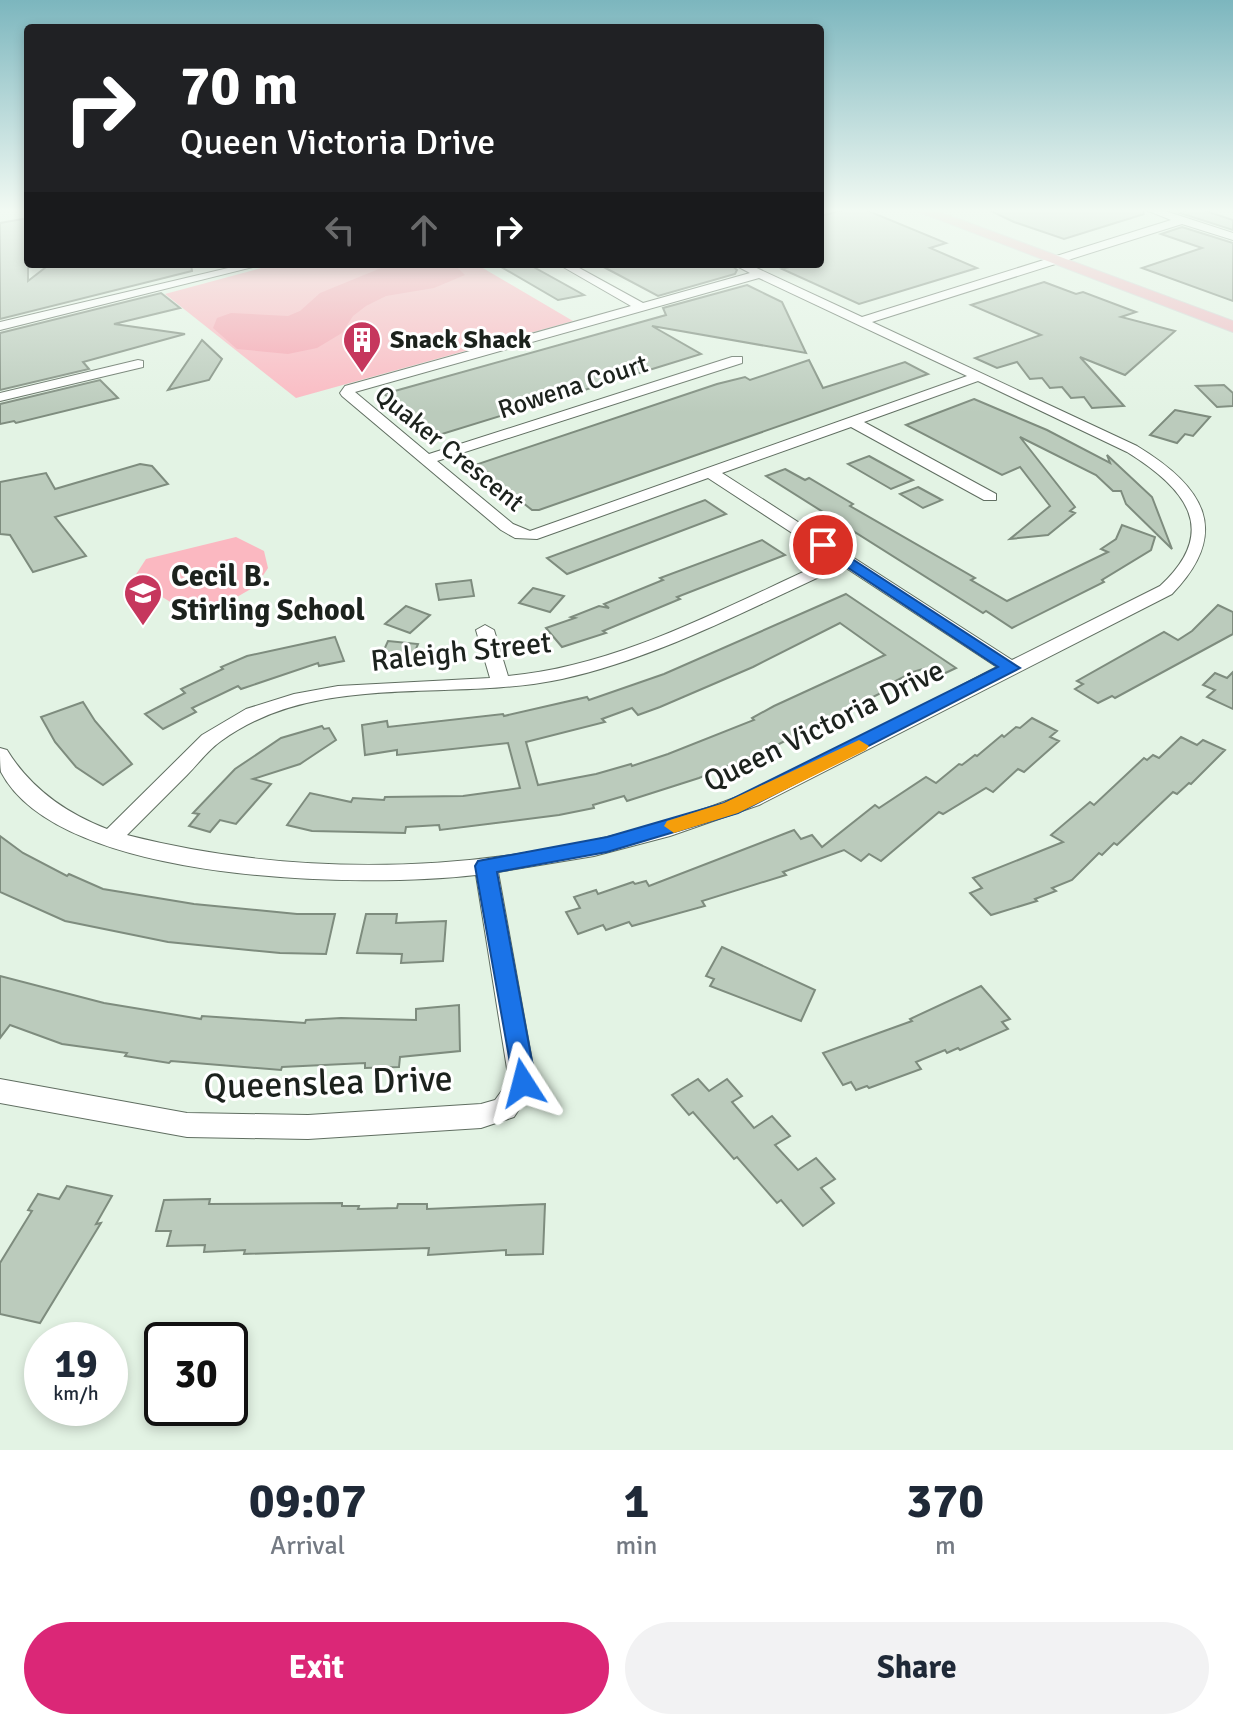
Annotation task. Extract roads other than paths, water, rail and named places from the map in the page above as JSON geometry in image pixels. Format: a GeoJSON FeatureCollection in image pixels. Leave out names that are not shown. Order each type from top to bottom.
{"type":"FeatureCollection","features":[{"type":"Feature","properties":{"kind":"main road"},"geometry":{"type":"LineString","coordinates":[[1101,278],[1233,327]]}},
{"type":"Feature","properties":{"kind":"street"},"geometry":{"type":"LineString","coordinates":[[0,326],[208,278]]}},
{"type":"Feature","properties":{"kind":"street"},"geometry":{"type":"LineString","coordinates":[[589,278],[642,307]]}},
{"type":"Feature","properties":{"kind":"street","name":"Quaker Crescent"},"geometry":{"type":"LineString","coordinates":[[747,278],[350,389],[347,393],[349,398],[507,527],[521,535],[531,536],[977,377]]}},
{"type":"Feature","properties":{"kind":"street","name":"Queen Victoria Drive"},"geometry":{"type":"LineString","coordinates":[[0,755],[21,786],[49,810],[110,839],[197,860],[258,867],[388,873],[486,866],[607,844],[731,808],[1166,590],[1186,576],[1202,554],[1204,531],[1197,503],[1161,465],[768,278]]}},
{"type":"Feature","properties":{"kind":"street"},"geometry":{"type":"LineString","coordinates":[[859,322],[998,278]]}},
{"type":"Feature","properties":{"kind":"street","name":"Rowena Court"},"geometry":{"type":"LineString","coordinates":[[424,460],[737,360]]}},
{"type":"Feature","properties":{"kind":"street"},"geometry":{"type":"LineString","coordinates":[[0,397],[138,364]]}},
{"type":"Feature","properties":{"kind":"street"},"geometry":{"type":"LineString","coordinates":[[853,422],[990,497]]}},
{"type":"Feature","properties":{"kind":"street"},"geometry":{"type":"LineString","coordinates":[[711,473],[1011,668]]}},
{"type":"Feature","properties":{"kind":"street","name":"Raleigh Street"},"geometry":{"type":"LineString","coordinates":[[110,839],[214,737],[255,713],[311,696],[536,679],[612,658],[846,559]]}},
{"type":"Feature","properties":{"kind":"street"},"geometry":{"type":"LineString","coordinates":[[485,630],[501,683]]}},
{"type":"Feature","properties":{"kind":"street","name":"Queenslea Drive"},"geometry":{"type":"LineString","coordinates":[[0,1091],[187,1125],[308,1127],[481,1116],[504,1109],[523,1083],[486,866]]}},
{"type":"Feature","properties":{"kind":"place","name":"Snack Shack"},"geometry":{"type":"Point","coordinates":[362,374]}},
{"type":"Feature","properties":{"kind":"place","name":"Cecil B. Stirling School"},"geometry":{"type":"Point","coordinates":[143,627]}}]}
